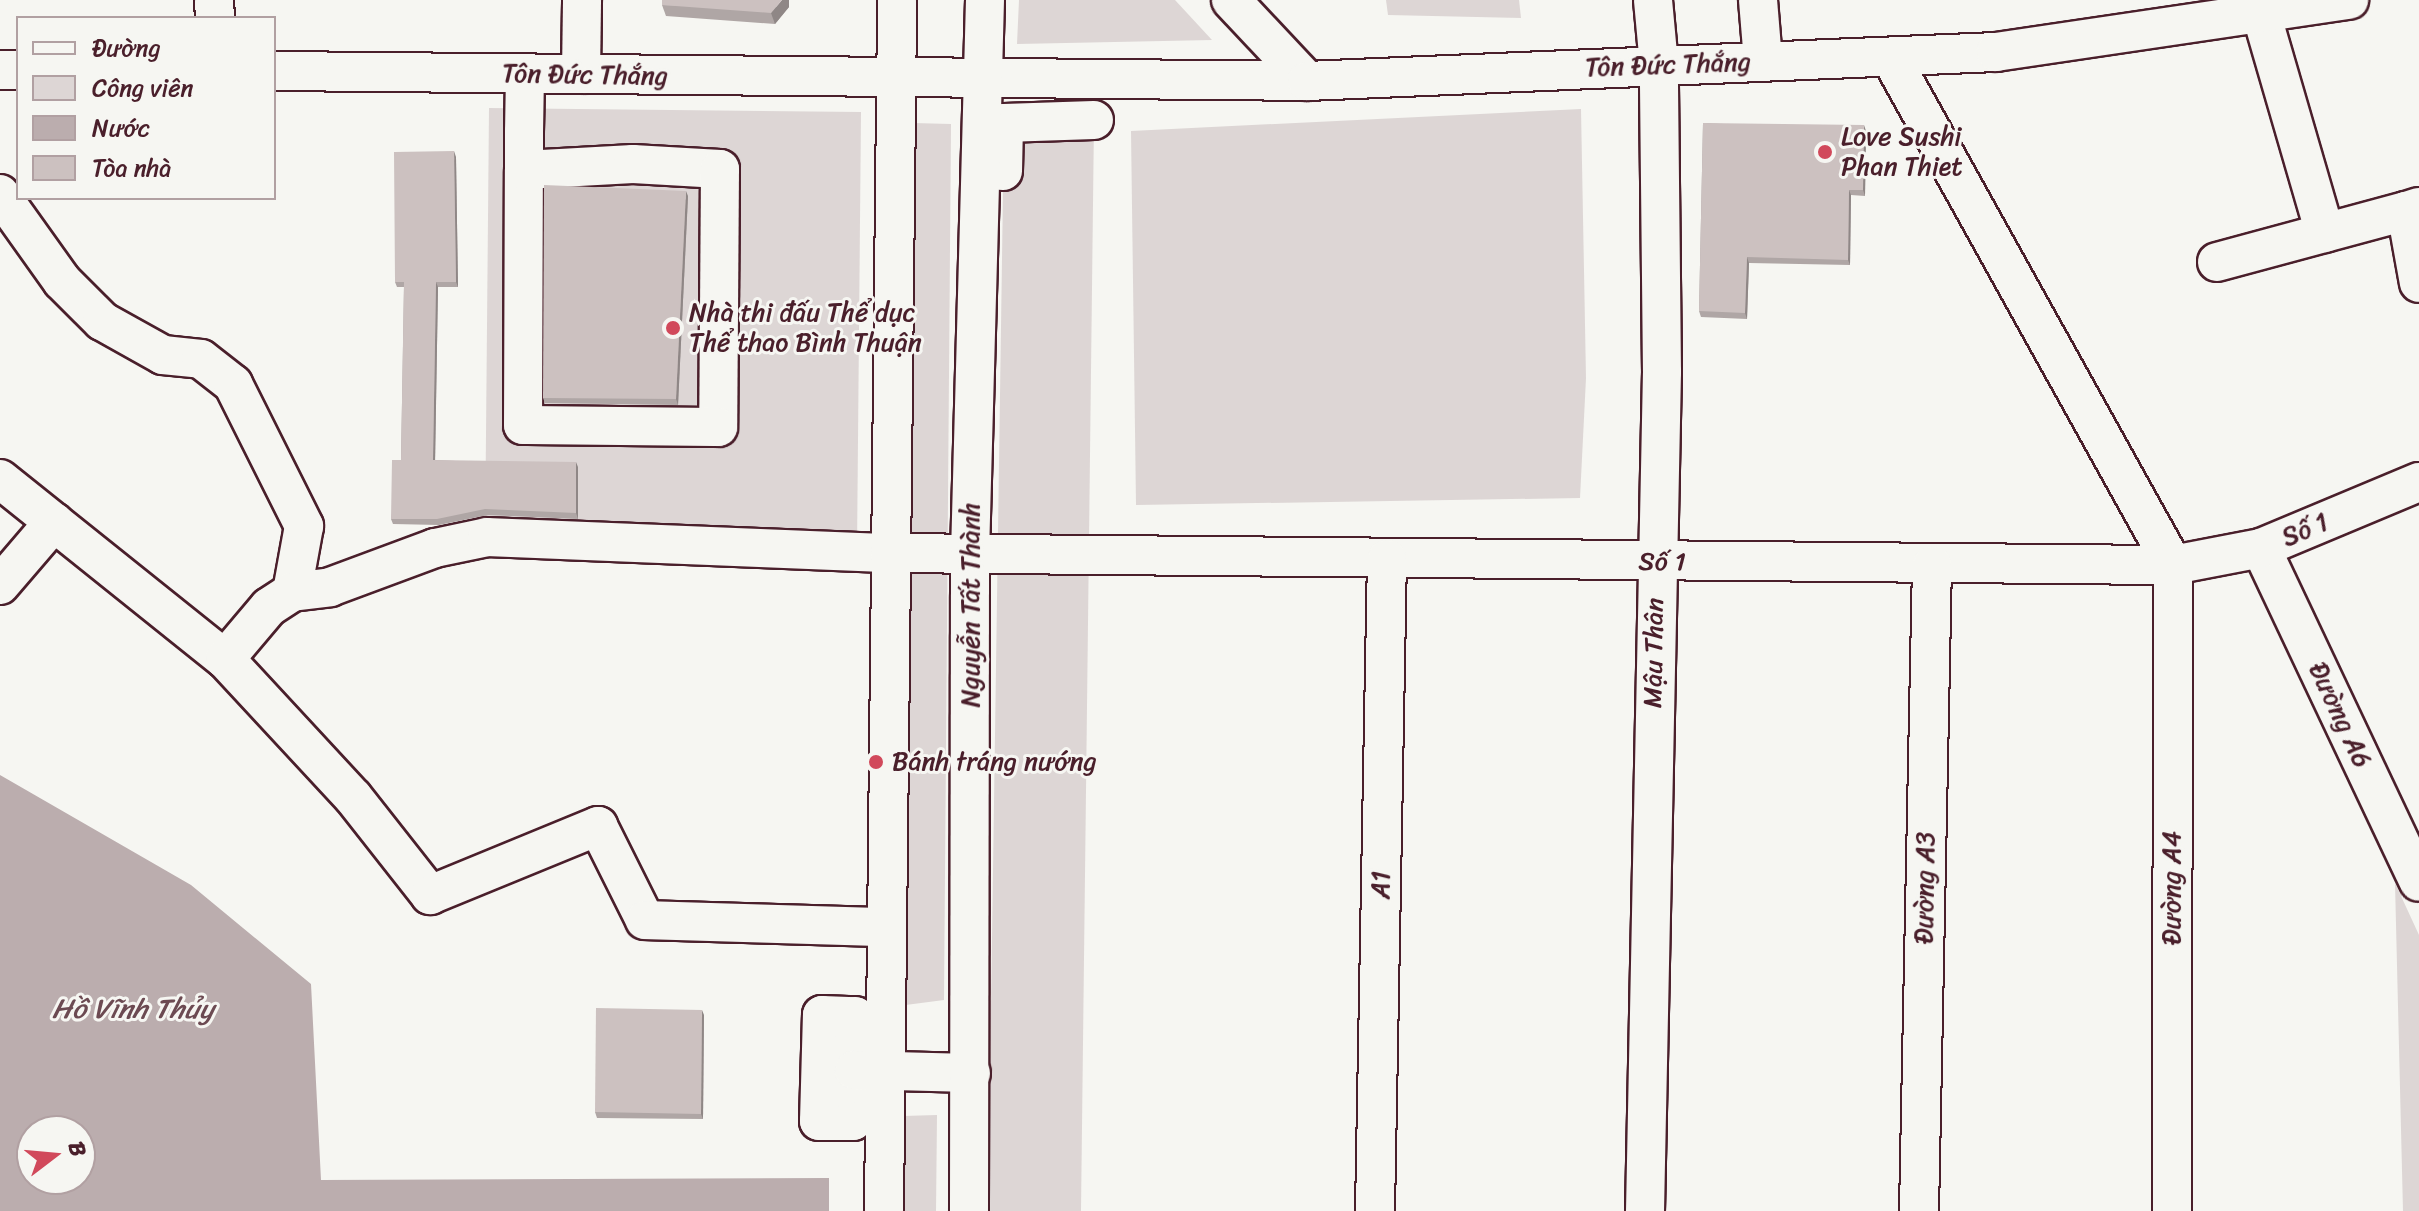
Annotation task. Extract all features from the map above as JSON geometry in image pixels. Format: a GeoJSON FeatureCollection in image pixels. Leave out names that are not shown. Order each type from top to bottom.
{"type":"FeatureCollection","features":[{"type":"Feature","properties":{"kind":"street"},"geometry":{"type":"LineString","coordinates":[[581,74],[582,0]]}},
{"type":"Feature","properties":{"kind":"street"},"geometry":{"type":"LineString","coordinates":[[884,1211],[869,1070],[885,927],[897,0]]}},
{"type":"Feature","properties":{"kind":"street","name":"Nguyễn Tất Thành"},"geometry":{"type":"LineString","coordinates":[[969,1211],[982,554],[985,0]]}},
{"type":"Feature","properties":{"kind":"street"},"geometry":{"type":"LineString","coordinates":[[1231,0],[1307,81]]}},
{"type":"Feature","properties":{"kind":"street","name":"Mậu Thân"},"geometry":{"type":"LineString","coordinates":[[1645,1211],[1662,372],[1659,65],[1653,0]]}},
{"type":"Feature","properties":{"kind":"street"},"geometry":{"type":"LineString","coordinates":[[1758,0],[1763,61]]}},
{"type":"Feature","properties":{"kind":"street","name":"Tôn Đức Thắng"},"geometry":{"type":"LineString","coordinates":[[276,71],[983,81],[1307,81],[1996,52],[2196,11],[2261,13],[2349,0]]}},
{"type":"Feature","properties":{"kind":"street"},"geometry":{"type":"LineString","coordinates":[[2261,13],[2325,233]]}},
{"type":"Feature","properties":{"kind":"street"},"geometry":{"type":"LineString","coordinates":[[1891,58],[2173,565]]}},
{"type":"Feature","properties":{"kind":"street"},"geometry":{"type":"LineString","coordinates":[[524,170],[633,164],[720,169],[718,427],[523,425],[524,170],[525,74]]}},
{"type":"Feature","properties":{"kind":"street"},"geometry":{"type":"LineString","coordinates":[[988,1211],[982,554],[1004,123],[1094,120]]}},
{"type":"Feature","properties":{"kind":"street"},"geometry":{"type":"LineString","coordinates":[[0,194],[62,281],[102,321],[163,355],[201,359],[233,384],[304,526],[292,592],[269,607],[225,659]]}},
{"type":"Feature","properties":{"kind":"street"},"geometry":{"type":"LineString","coordinates":[[2217,262],[2413,209],[2419,283]]}},
{"type":"Feature","properties":{"kind":"street"},"geometry":{"type":"LineString","coordinates":[[0,479],[225,659],[353,797],[430,895],[598,826],[645,920],[885,927]]}},
{"type":"Feature","properties":{"kind":"street","name":"Số 1"},"geometry":{"type":"LineString","coordinates":[[292,592],[330,587],[435,548],[487,537],[890,553],[2173,565],[2261,548],[2419,482]]}},
{"type":"Feature","properties":{"kind":"street"},"geometry":{"type":"LineString","coordinates":[[0,585],[54,522]]}},
{"type":"Feature","properties":{"kind":"street","name":"Đường A6"},"geometry":{"type":"LineString","coordinates":[[2261,548],[2419,882]]}},
{"type":"Feature","properties":{"kind":"street","name":"A1"},"geometry":{"type":"LineString","coordinates":[[1375,1211],[1387,559]]}},
{"type":"Feature","properties":{"kind":"street","name":"Đường A3"},"geometry":{"type":"LineString","coordinates":[[1919,1211],[1932,565]]}},
{"type":"Feature","properties":{"kind":"street","name":"Đường A4"},"geometry":{"type":"LineString","coordinates":[[2172,1211],[2173,565]]}},
{"type":"Feature","properties":{"kind":"street"},"geometry":{"type":"LineString","coordinates":[[869,1070],[971,1073]]}},
{"type":"Feature","properties":{"kind":"green space"},"geometry":{"type":"Polygon","coordinates":[[[1019,0],[1175,0],[1212,40],[1017,44],[1019,0]]]}},
{"type":"Feature","properties":{"kind":"green space"},"geometry":{"type":"Polygon","coordinates":[[[1386,0],[1519,0],[1521,18],[1388,15],[1386,0]]]}},
{"type":"Feature","properties":{"kind":"green space","name":"Nhà thi đấu Thể dục Thể thao Bình Thuận"},"geometry":{"type":"Polygon","coordinates":[[[489,108],[861,112],[857,549],[485,544],[489,108]]]}},
{"type":"Feature","properties":{"kind":"green space"},"geometry":{"type":"Polygon","coordinates":[[[1581,109],[1586,378],[1580,498],[1136,505],[1131,131],[1581,109]]]}},
{"type":"Feature","properties":{"kind":"green space"},"geometry":{"type":"Polygon","coordinates":[[[1094,120],[1081,1211],[988,1211],[1004,123],[1094,120]]]}},
{"type":"Feature","properties":{"kind":"green space"},"geometry":{"type":"Polygon","coordinates":[[[913,123],[951,124],[944,1000],[898,1006],[913,123]]]}},
{"type":"Feature","properties":{"kind":"green space"},"geometry":{"type":"Polygon","coordinates":[[[2395,883],[2419,935],[2419,1211],[2403,1211],[2395,883]]]}},
{"type":"Feature","properties":{"kind":"green space"},"geometry":{"type":"Polygon","coordinates":[[[937,1115],[936,1211],[900,1211],[903,1116],[937,1115]]]}},
{"type":"Feature","properties":{"kind":"water","name":"Hồ Vĩnh Thủy"},"geometry":{"type":"Polygon","coordinates":[[[0,775],[191,885],[311,984],[321,1180],[829,1178],[829,1211],[0,1211],[0,775]]]}},
{"type":"Feature","properties":{"kind":"building"},"geometry":{"type":"Polygon","coordinates":[[[662,0],[782,0],[771,13],[662,5],[662,0]]]}},
{"type":"Feature","properties":{"kind":"building"},"geometry":{"type":"Polygon","coordinates":[[[1703,123],[1864,125],[1863,190],[1849,190],[1848,260],[1747,257],[1745,313],[1699,311],[1703,123]]]}},
{"type":"Feature","properties":{"kind":"building"},"geometry":{"type":"Polygon","coordinates":[[[454,151],[456,282],[436,282],[433,460],[576,462],[576,513],[485,509],[437,519],[391,519],[392,460],[401,460],[404,282],[395,282],[394,152],[454,151]]]}},
{"type":"Feature","properties":{"kind":"building"},"geometry":{"type":"Polygon","coordinates":[[[544,185],[686,191],[676,399],[543,398],[544,185]]]}},
{"type":"Feature","properties":{"kind":"building"},"geometry":{"type":"Polygon","coordinates":[[[596,1008],[702,1010],[701,1114],[595,1112],[596,1008]]]}},
{"type":"Feature","properties":{"kind":"place","name":"Love Sushi Phan Thiet"},"geometry":{"type":"Point","coordinates":[1825,152]}},
{"type":"Feature","properties":{"kind":"place","name":"Nhà thi đấu Thể dục Thể thao Bình Thuận"},"geometry":{"type":"Point","coordinates":[673,328]}},
{"type":"Feature","properties":{"kind":"place","name":"Bánh tráng nướng"},"geometry":{"type":"Point","coordinates":[876,762]}}]}
